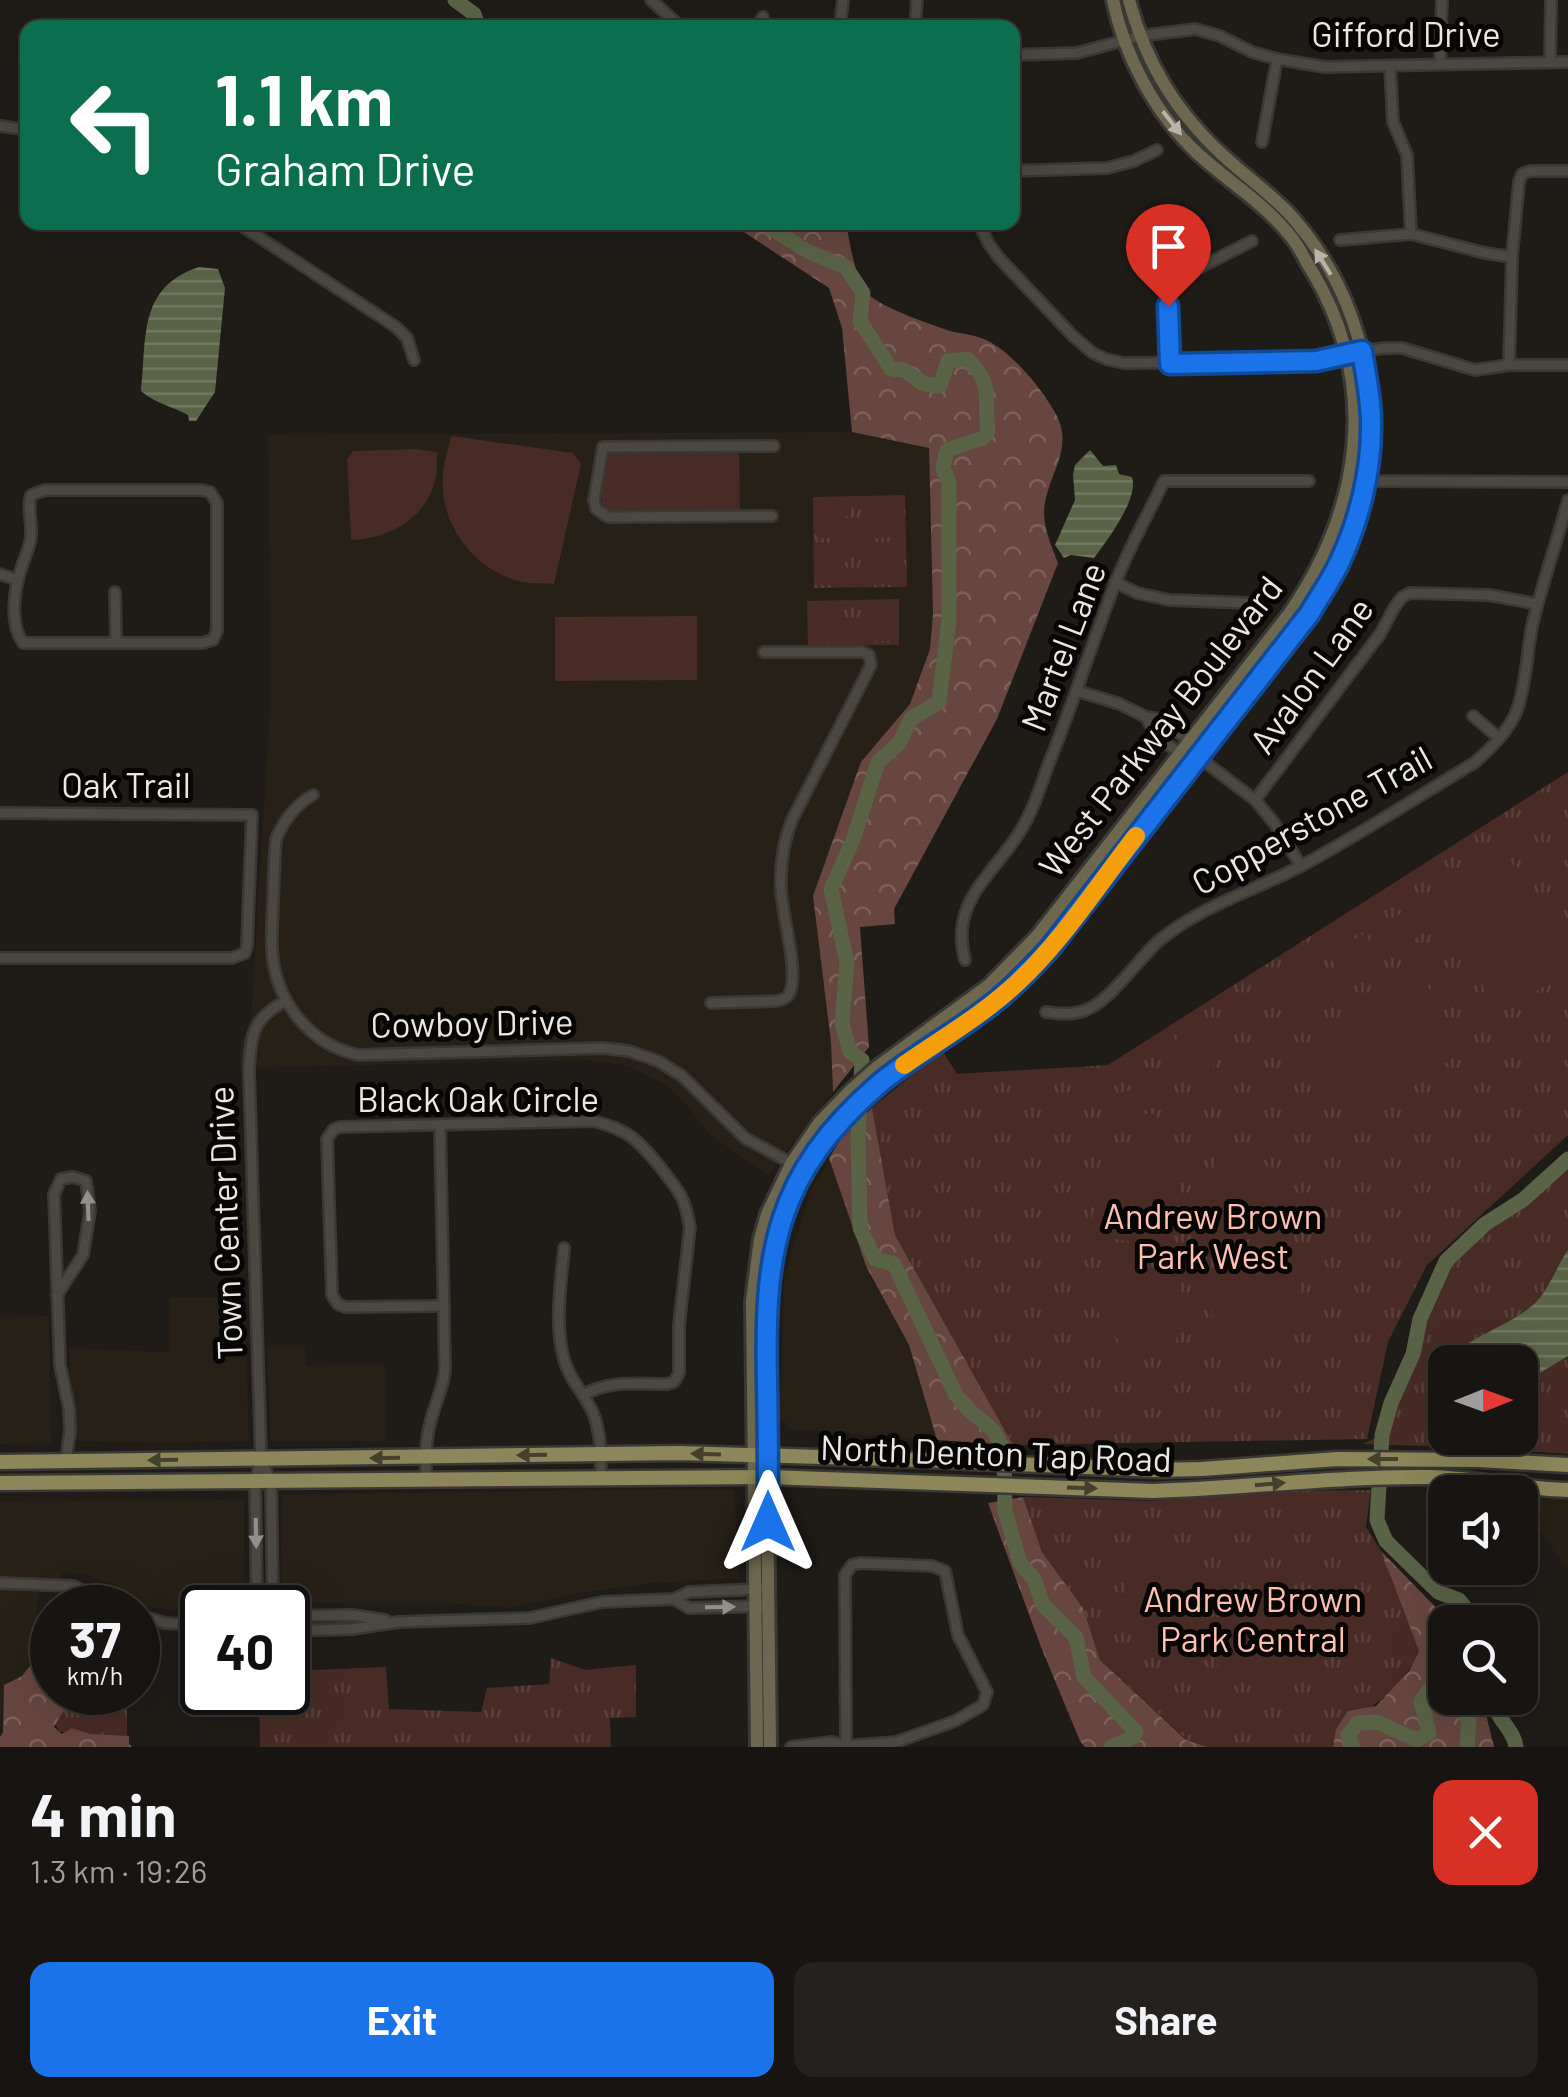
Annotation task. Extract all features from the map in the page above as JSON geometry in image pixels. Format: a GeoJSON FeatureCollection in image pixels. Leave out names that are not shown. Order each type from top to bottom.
{"type":"FeatureCollection","features":[{"type":"Feature","properties":{"kind":"main road","name":"North Denton Tap Road"},"geometry":{"type":"LineString","coordinates":[[0,1465],[601,1454],[761,1455],[1158,1470],[1337,1459],[1429,1458],[1568,1465]]}},
{"type":"Feature","properties":{"kind":"main road"},"geometry":{"type":"LineString","coordinates":[[921,1481],[925,1460]]}},
{"type":"Feature","properties":{"kind":"main road"},"geometry":{"type":"LineString","coordinates":[[1202,1469],[1203,1490]]}},
{"type":"Feature","properties":{"kind":"main road","name":"North Denton Tap Road"},"geometry":{"type":"LineString","coordinates":[[0,1484],[761,1477],[1153,1491],[1337,1478],[1428,1477],[1568,1490]]}},
{"type":"Feature","properties":{"kind":"street"},"geometry":{"type":"LineString","coordinates":[[652,0],[673,20]]}},
{"type":"Feature","properties":{"kind":"street","name":"West Parkway Boulevard"},"geometry":{"type":"LineString","coordinates":[[762,1606],[761,1455],[768,1283],[778,1231],[798,1167],[819,1124],[877,1068],[989,985],[1020,956],[1289,614],[1313,580],[1344,504],[1356,426],[1346,353],[1324,292],[1292,238],[1173,126],[1134,66],[1113,0]]}},
{"type":"Feature","properties":{"kind":"street","name":"West Parkway Boulevard"},"geometry":{"type":"LineString","coordinates":[[798,1167],[877,1086],[991,1005],[1051,947],[1310,613],[1341,559],[1366,482],[1372,429],[1369,390],[1362,351],[1344,299],[1295,220],[1193,127],[1170,96],[1144,49],[1129,0]]}},
{"type":"Feature","properties":{"kind":"street"},"geometry":{"type":"LineString","coordinates":[[1440,63],[1442,0]]}},
{"type":"Feature","properties":{"kind":"street"},"geometry":{"type":"LineString","coordinates":[[1550,0],[1550,62]]}},
{"type":"Feature","properties":{"kind":"street","name":"Gifford Drive"},"geometry":{"type":"LineString","coordinates":[[1020,55],[1077,53],[1125,39],[1195,29],[1277,60],[1325,67],[1568,62]]}},
{"type":"Feature","properties":{"kind":"street"},"geometry":{"type":"LineString","coordinates":[[1262,142],[1277,60]]}},
{"type":"Feature","properties":{"kind":"street"},"geometry":{"type":"LineString","coordinates":[[1390,66],[1393,122],[1406,155],[1411,234]]}},
{"type":"Feature","properties":{"kind":"street"},"geometry":{"type":"LineString","coordinates":[[1020,170],[1107,168],[1157,150]]}},
{"type":"Feature","properties":{"kind":"street"},"geometry":{"type":"LineString","coordinates":[[1509,365],[1519,182],[1522,174],[1530,171],[1568,171]]}},
{"type":"Feature","properties":{"kind":"street"},"geometry":{"type":"LineString","coordinates":[[248,230],[396,327],[406,338],[414,360]]}},
{"type":"Feature","properties":{"kind":"street"},"geometry":{"type":"LineString","coordinates":[[982,230],[1000,258],[1073,336],[1106,359],[1170,364],[1316,361],[1346,353],[1402,348],[1474,370],[1509,365],[1568,365]]}},
{"type":"Feature","properties":{"kind":"street"},"geometry":{"type":"LineString","coordinates":[[1340,240],[1411,234],[1512,256]]}},
{"type":"Feature","properties":{"kind":"street"},"geometry":{"type":"LineString","coordinates":[[1170,364],[1167,288],[1252,242]]}},
{"type":"Feature","properties":{"kind":"street"},"geometry":{"type":"LineString","coordinates":[[772,516],[608,517],[596,510],[594,500],[603,447],[774,446]]}},
{"type":"Feature","properties":{"kind":"street"},"geometry":{"type":"LineString","coordinates":[[1349,478],[1366,482],[1568,482]]}},
{"type":"Feature","properties":{"kind":"street","name":"Martel Lane"},"geometry":{"type":"LineString","coordinates":[[965,960],[960,944],[974,890],[1013,843],[1029,816],[1115,582],[1164,481],[1309,481]]}},
{"type":"Feature","properties":{"kind":"street"},"geometry":{"type":"LineString","coordinates":[[44,490],[210,492],[218,503],[213,640],[24,643],[16,633],[17,580],[31,536],[31,495],[44,490]]}},
{"type":"Feature","properties":{"kind":"street","name":"Copperstone Trail"},"geometry":{"type":"LineString","coordinates":[[1046,1012],[1082,1012],[1096,1006],[1160,940],[1186,921],[1300,866],[1474,763],[1500,738],[1516,712],[1522,692],[1538,604],[1568,500]]}},
{"type":"Feature","properties":{"kind":"street"},"geometry":{"type":"LineString","coordinates":[[0,574],[17,580]]}},
{"type":"Feature","properties":{"kind":"street"},"geometry":{"type":"LineString","coordinates":[[1115,582],[1137,593],[1169,600],[1250,603]]}},
{"type":"Feature","properties":{"kind":"street"},"geometry":{"type":"LineString","coordinates":[[116,592],[116,642]]}},
{"type":"Feature","properties":{"kind":"street","name":"Avalon Lane"},"geometry":{"type":"LineString","coordinates":[[1255,800],[1380,634],[1402,597],[1410,592],[1490,595],[1538,604]]}},
{"type":"Feature","properties":{"kind":"street"},"geometry":{"type":"LineString","coordinates":[[711,1003],[778,1001],[790,990],[792,972],[781,891],[785,842],[796,812],[871,665],[869,655],[863,652],[764,652]]}},
{"type":"Feature","properties":{"kind":"street"},"geometry":{"type":"LineString","coordinates":[[1077,692],[1160,719],[1190,741],[1198,756],[1255,800],[1300,866]]}},
{"type":"Feature","properties":{"kind":"street"},"geometry":{"type":"LineString","coordinates":[[1473,716],[1500,738]]}},
{"type":"Feature","properties":{"kind":"street"},"geometry":{"type":"LineString","coordinates":[[1146,717],[1152,732],[1180,753],[1198,756]]}},
{"type":"Feature","properties":{"kind":"street","name":"Cowboy Drive"},"geometry":{"type":"LineString","coordinates":[[312,795],[294,809],[276,838],[272,948],[286,1001],[297,1018],[320,1039],[358,1055],[603,1048],[628,1051],[658,1061],[682,1076],[734,1129],[798,1167]]}},
{"type":"Feature","properties":{"kind":"street","name":"Oak Trail"},"geometry":{"type":"LineString","coordinates":[[0,812],[252,815],[244,952],[232,958],[0,958]]}},
{"type":"Feature","properties":{"kind":"street","name":"Town Center Drive"},"geometry":{"type":"LineString","coordinates":[[257,1585],[255,1482],[261,1459],[250,1043],[259,1021],[270,1009],[286,1001]]}},
{"type":"Feature","properties":{"kind":"street","name":"Black Oak Circle"},"geometry":{"type":"LineString","coordinates":[[444,1306],[345,1307],[332,1295],[327,1139],[333,1130],[594,1121],[613,1126],[639,1143],[680,1193],[688,1212],[679,1373],[668,1384],[610,1384],[583,1396]]}},
{"type":"Feature","properties":{"kind":"street"},"geometry":{"type":"LineString","coordinates":[[426,1480],[430,1424],[445,1370],[440,1125]]}},
{"type":"Feature","properties":{"kind":"street"},"geometry":{"type":"LineString","coordinates":[[57,1296],[83,1255],[90,1211],[86,1181],[73,1177],[62,1180],[54,1194],[57,1296],[60,1364],[70,1430],[61,1461]]}},
{"type":"Feature","properties":{"kind":"street"},"geometry":{"type":"LineString","coordinates":[[564,1248],[561,1348],[568,1374],[594,1416],[601,1478]]}},
{"type":"Feature","properties":{"kind":"street","name":"Town Center Drive"},"geometry":{"type":"LineString","coordinates":[[261,1459],[272,1482],[273,1585]]}},
{"type":"Feature","properties":{"kind":"street"},"geometry":{"type":"LineString","coordinates":[[791,1747],[832,1742],[846,1747],[896,1742],[955,1721],[984,1702],[987,1692],[958,1636],[945,1572],[932,1566],[860,1562],[844,1575],[846,1747]]}},
{"type":"Feature","properties":{"kind":"street"},"geometry":{"type":"LineString","coordinates":[[0,1583],[49,1585]]}},
{"type":"Feature","properties":{"kind":"street"},"geometry":{"type":"LineString","coordinates":[[310,1630],[398,1622],[530,1618],[602,1602],[762,1589]]}},
{"type":"Feature","properties":{"kind":"street"},"geometry":{"type":"LineString","coordinates":[[674,1599],[689,1608],[762,1606]]}},
{"type":"Feature","properties":{"kind":"street"},"geometry":{"type":"LineString","coordinates":[[757,1747],[762,1606]]}},
{"type":"Feature","properties":{"kind":"street"},"geometry":{"type":"LineString","coordinates":[[762,1606],[770,1747]]}},
{"type":"Feature","properties":{"kind":"street"},"geometry":{"type":"LineString","coordinates":[[310,1615],[352,1614],[398,1622]]}},
{"type":"Feature","properties":{"kind":"shaded area"},"geometry":{"type":"Polygon","coordinates":[[[199,267],[218,269],[225,288],[215,392],[196,421],[189,421],[188,415],[141,391],[146,335],[155,302],[179,276],[199,267]]]}},
{"type":"Feature","properties":{"kind":"shaded area"},"geometry":{"type":"Polygon","coordinates":[[[852,432],[929,448],[933,614],[930,649],[910,704],[861,762],[831,1042],[833,1092],[768,1175],[709,1134],[688,1106],[664,1084],[628,1066],[586,1060],[239,1068],[241,1042],[251,1017],[271,694],[268,435],[852,432]]]}},
{"type":"Feature","properties":{"kind":"shaded area"},"geometry":{"type":"Polygon","coordinates":[[[1090,450],[1103,466],[1116,465],[1119,474],[1132,477],[1131,496],[1094,558],[1064,558],[1055,545],[1075,500],[1075,465],[1090,450]]]}},
{"type":"Feature","properties":{"kind":"shaded area"},"geometry":{"type":"Polygon","coordinates":[[[829,1158],[866,1266],[909,1345],[937,1440],[791,1429],[780,1419],[784,1278],[809,1194],[829,1158]]]}},
{"type":"Feature","properties":{"kind":"shaded area"},"geometry":{"type":"Polygon","coordinates":[[[1568,1250],[1568,1356],[1538,1374],[1538,1345],[1465,1345],[1511,1320],[1544,1293],[1568,1250]]]}},
{"type":"Feature","properties":{"kind":"shaded area"},"geometry":{"type":"Polygon","coordinates":[[[169,1298],[245,1298],[249,1441],[76,1441],[68,1348],[169,1352],[169,1298]]]}},
{"type":"Feature","properties":{"kind":"shaded area"},"geometry":{"type":"Polygon","coordinates":[[[49,1316],[51,1443],[0,1444],[0,1317],[49,1316]]]}},
{"type":"Feature","properties":{"kind":"shaded area"},"geometry":{"type":"Polygon","coordinates":[[[267,1347],[305,1347],[306,1365],[385,1364],[386,1441],[270,1441],[267,1347]]]}},
{"type":"Feature","properties":{"kind":"shaded area"},"geometry":{"type":"Polygon","coordinates":[[[734,1489],[739,1578],[655,1583],[508,1608],[444,1603],[310,1603],[310,1585],[281,1585],[282,1494],[734,1489]]]}},
{"type":"Feature","properties":{"kind":"shaded area"},"geometry":{"type":"Polygon","coordinates":[[[1538,1496],[1568,1498],[1568,1571],[1538,1528],[1538,1496]]]}},
{"type":"Feature","properties":{"kind":"shaded area"},"geometry":{"type":"Polygon","coordinates":[[[244,1500],[244,1585],[180,1585],[180,1610],[160,1608],[160,1585],[115,1585],[87,1575],[62,1572],[62,1585],[30,1585],[30,1669],[4,1690],[0,1729],[0,1501],[244,1500]]]}},
{"type":"Feature","properties":{"kind":"green space"},"geometry":{"type":"Polygon","coordinates":[[[741,230],[848,230],[857,271],[869,295],[909,316],[982,338],[999,348],[1040,390],[1060,423],[1062,436],[1044,512],[1058,563],[997,719],[894,909],[895,924],[860,927],[869,1047],[833,1092],[831,1042],[813,896],[861,762],[910,704],[930,649],[933,614],[929,448],[852,432],[842,328],[829,288],[741,230]]]}},
{"type":"Feature","properties":{"kind":"green space"},"geometry":{"type":"Polygon","coordinates":[[[452,436],[573,453],[581,464],[554,584],[526,583],[493,570],[459,536],[443,491],[444,463],[452,436]]]}},
{"type":"Feature","properties":{"kind":"green space"},"geometry":{"type":"Polygon","coordinates":[[[739,449],[740,511],[602,512],[601,450],[739,449]]]}},
{"type":"Feature","properties":{"kind":"green space"},"geometry":{"type":"Polygon","coordinates":[[[353,451],[437,452],[436,477],[424,504],[405,524],[393,530],[351,540],[347,459],[353,451]]]}},
{"type":"Feature","properties":{"kind":"green space"},"geometry":{"type":"Polygon","coordinates":[[[905,495],[907,587],[814,588],[813,497],[905,495]]]}},
{"type":"Feature","properties":{"kind":"green space"},"geometry":{"type":"Polygon","coordinates":[[[898,500],[898,514],[868,515],[868,501],[898,500]]]}},
{"type":"Feature","properties":{"kind":"green space"},"geometry":{"type":"Polygon","coordinates":[[[821,502],[851,502],[851,516],[821,516],[821,502]]]}},
{"type":"Feature","properties":{"kind":"green space"},"geometry":{"type":"Polygon","coordinates":[[[851,523],[851,537],[821,538],[821,524],[851,523]]]}},
{"type":"Feature","properties":{"kind":"green space"},"geometry":{"type":"Polygon","coordinates":[[[898,523],[898,537],[868,538],[868,524],[898,523]]]}},
{"type":"Feature","properties":{"kind":"green space"},"geometry":{"type":"Polygon","coordinates":[[[898,547],[898,561],[868,562],[868,548],[898,547]]]}},
{"type":"Feature","properties":{"kind":"green space"},"geometry":{"type":"Polygon","coordinates":[[[821,548],[851,548],[851,562],[821,562],[821,548]]]}},
{"type":"Feature","properties":{"kind":"green space"},"geometry":{"type":"Polygon","coordinates":[[[898,569],[898,583],[869,584],[868,570],[898,569]]]}},
{"type":"Feature","properties":{"kind":"green space"},"geometry":{"type":"Polygon","coordinates":[[[851,570],[851,584],[822,585],[821,571],[851,570]]]}},
{"type":"Feature","properties":{"kind":"green space"},"geometry":{"type":"Polygon","coordinates":[[[899,599],[899,645],[808,646],[807,601],[899,599]]]}},
{"type":"Feature","properties":{"kind":"green space"},"geometry":{"type":"Polygon","coordinates":[[[844,605],[844,619],[814,620],[814,606],[844,605]]]}},
{"type":"Feature","properties":{"kind":"green space"},"geometry":{"type":"Polygon","coordinates":[[[861,605],[891,605],[891,619],[861,619],[861,605]]]}},
{"type":"Feature","properties":{"kind":"green space"},"geometry":{"type":"Polygon","coordinates":[[[697,616],[697,680],[555,681],[555,617],[697,616]]]}},
{"type":"Feature","properties":{"kind":"green space"},"geometry":{"type":"Polygon","coordinates":[[[891,627],[891,641],[861,642],[861,628],[891,627]]]}},
{"type":"Feature","properties":{"kind":"green space"},"geometry":{"type":"Polygon","coordinates":[[[814,628],[844,628],[844,642],[814,642],[814,628]]]}},
{"type":"Feature","properties":{"kind":"green space","name":"Andrew Brown Park West"},"geometry":{"type":"Polygon","coordinates":[[[1568,772],[1568,1135],[1427,1265],[1388,1342],[1367,1439],[1013,1445],[895,1235],[872,1108],[942,1050],[957,1074],[1108,1065],[1568,772]]]}},
{"type":"Feature","properties":{"kind":"green space"},"geometry":{"type":"Polygon","coordinates":[[[1508,856],[1568,959],[1568,972],[1499,1013],[1433,900],[1508,856]]]}},
{"type":"Feature","properties":{"kind":"green space"},"geometry":{"type":"Polygon","coordinates":[[[1416,905],[1430,929],[1395,950],[1381,925],[1416,905]]]}},
{"type":"Feature","properties":{"kind":"green space"},"geometry":{"type":"Polygon","coordinates":[[[1364,934],[1379,958],[1343,979],[1329,955],[1364,934]]]}},
{"type":"Feature","properties":{"kind":"green space"},"geometry":{"type":"Polygon","coordinates":[[[1312,964],[1326,987],[1292,1009],[1277,985],[1312,964]]]}},
{"type":"Feature","properties":{"kind":"green space"},"geometry":{"type":"Polygon","coordinates":[[[1422,977],[1465,1051],[1353,1118],[1309,1044],[1422,977]]]}},
{"type":"Feature","properties":{"kind":"green space"},"geometry":{"type":"Polygon","coordinates":[[[1199,1023],[1210,1033],[1215,1045],[1211,1074],[1196,1070],[1180,1074],[1176,1057],[1178,1035],[1199,1023]]]}},
{"type":"Feature","properties":{"kind":"green space"},"geometry":{"type":"Polygon","coordinates":[[[1124,1091],[1154,1091],[1154,1108],[1124,1107],[1124,1091]]]}},
{"type":"Feature","properties":{"kind":"green space"},"geometry":{"type":"Polygon","coordinates":[[[872,1108],[895,1235],[1013,1445],[937,1440],[909,1345],[866,1266],[829,1158],[843,1136],[872,1108]]]}},
{"type":"Feature","properties":{"kind":"green space"},"geometry":{"type":"Polygon","coordinates":[[[1126,1114],[1156,1114],[1156,1131],[1126,1130],[1126,1114]]]}},
{"type":"Feature","properties":{"kind":"green space"},"geometry":{"type":"Polygon","coordinates":[[[1174,1153],[1181,1231],[1151,1242],[1092,1235],[1093,1213],[1106,1183],[1134,1159],[1174,1153]]]}},
{"type":"Feature","properties":{"kind":"green space"},"geometry":{"type":"Polygon","coordinates":[[[1217,1154],[1251,1158],[1277,1174],[1293,1200],[1299,1234],[1221,1242],[1212,1233],[1210,1219],[1217,1154]]]}},
{"type":"Feature","properties":{"kind":"green space"},"geometry":{"type":"Polygon","coordinates":[[[1568,1159],[1568,1454],[1538,1452],[1538,1345],[1428,1345],[1428,1446],[1363,1444],[1382,1435],[1391,1403],[1413,1354],[1420,1319],[1446,1261],[1485,1224],[1524,1199],[1568,1159]]]}},
{"type":"Feature","properties":{"kind":"green space"},"geometry":{"type":"Polygon","coordinates":[[[1170,1270],[1180,1280],[1174,1358],[1156,1357],[1125,1345],[1113,1335],[1097,1308],[1092,1273],[1170,1270]]]}},
{"type":"Feature","properties":{"kind":"green space"},"geometry":{"type":"Polygon","coordinates":[[[1221,1270],[1261,1270],[1300,1276],[1293,1312],[1279,1336],[1255,1351],[1219,1359],[1212,1324],[1211,1280],[1221,1270]]]}},
{"type":"Feature","properties":{"kind":"green space","name":"Andrew Brown Park Central"},"geometry":{"type":"Polygon","coordinates":[[[1371,1490],[1366,1527],[1381,1551],[1419,1651],[1404,1677],[1384,1697],[1336,1729],[1333,1747],[1208,1747],[1187,1740],[1100,1660],[1083,1608],[1042,1552],[1023,1497],[1153,1501],[1271,1491],[1371,1490]]]}},
{"type":"Feature","properties":{"kind":"green space"},"geometry":{"type":"Polygon","coordinates":[[[1023,1497],[1042,1552],[1083,1608],[1100,1660],[1186,1740],[1208,1747],[1085,1747],[1080,1741],[988,1503],[1023,1497]]]}},
{"type":"Feature","properties":{"kind":"green space"},"geometry":{"type":"Polygon","coordinates":[[[1133,1541],[1205,1571],[1208,1577],[1173,1648],[1152,1637],[1131,1608],[1125,1572],[1133,1541]]]}},
{"type":"Feature","properties":{"kind":"green space"},"geometry":{"type":"Polygon","coordinates":[[[1381,1551],[1433,1605],[1428,1605],[1428,1715],[1486,1715],[1494,1747],[1333,1747],[1336,1729],[1348,1711],[1376,1706],[1409,1671],[1419,1651],[1381,1551]]]}},
{"type":"Feature","properties":{"kind":"green space"},"geometry":{"type":"Polygon","coordinates":[[[1247,1588],[1319,1624],[1301,1653],[1264,1675],[1233,1675],[1216,1670],[1239,1595],[1247,1588]]]}},
{"type":"Feature","properties":{"kind":"green space"},"geometry":{"type":"Polygon","coordinates":[[[551,1658],[585,1670],[636,1665],[636,1717],[610,1718],[611,1747],[260,1747],[259,1715],[310,1715],[310,1670],[386,1667],[389,1709],[481,1712],[487,1688],[549,1684],[551,1658]]]}},
{"type":"Feature","properties":{"kind":"green space"},"geometry":{"type":"Polygon","coordinates":[[[30,1666],[30,1715],[62,1715],[54,1727],[62,1734],[72,1728],[90,1734],[129,1736],[132,1747],[0,1747],[4,1685],[22,1676],[30,1666]]]}},
{"type":"Feature","properties":{"kind":"green space"},"geometry":{"type":"Polygon","coordinates":[[[127,1715],[127,1741],[97,1741],[59,1731],[52,1718],[127,1715]]]}},
{"type":"Feature","properties":{"kind":"waterway"},"geometry":{"type":"LineString","coordinates":[[455,0],[476,20]]}},
{"type":"Feature","properties":{"kind":"waterway"},"geometry":{"type":"LineString","coordinates":[[774,230],[807,251],[846,267],[863,293],[860,321],[891,369],[904,370],[924,384],[940,386],[948,361],[967,359],[985,384],[988,431],[983,438],[947,450],[943,468],[949,483],[949,619],[939,702],[911,719],[899,743],[878,762],[853,840],[831,889],[847,963],[842,1023],[850,1052],[862,1060],[858,1139],[860,1228],[875,1259],[894,1264],[956,1395],[993,1430],[1004,1450],[1005,1511],[1020,1563],[1034,1579],[1043,1605],[1076,1637],[1084,1677],[1136,1732],[1111,1747]]}},
{"type":"Feature","properties":{"kind":"waterway"},"geometry":{"type":"LineString","coordinates":[[1463,1605],[1438,1592],[1386,1541],[1377,1520],[1382,1435],[1391,1403],[1413,1354],[1420,1319],[1446,1261],[1485,1224],[1524,1199],[1568,1159]]}},
{"type":"Feature","properties":{"kind":"waterway"},"geometry":{"type":"LineString","coordinates":[[1353,1747],[1348,1735],[1358,1723],[1377,1722],[1417,1740],[1429,1733],[1421,1701],[1428,1691]]}},
{"type":"Feature","properties":{"kind":"waterway"},"geometry":{"type":"LineString","coordinates":[[1465,1715],[1469,1721],[1467,1747]]}},
{"type":"Feature","properties":{"kind":"waterway"},"geometry":{"type":"LineString","coordinates":[[1499,1715],[1516,1747]]}},
{"type":"Feature","properties":{"kind":"slow traffic"},"geometry":{"type":"LineString","coordinates":[[904,1065],[1019,981],[1051,947],[1136,836]]}},
{"type":"Feature","properties":{"kind":"route"},"geometry":{"type":"LineString","coordinates":[[768,1522],[768,1283],[778,1231],[804,1170],[822,1142],[877,1086],[991,1005],[1051,947],[1310,613],[1341,559],[1354,521],[1366,482],[1372,429],[1362,351],[1316,361],[1170,364],[1168,306]]}}]}
